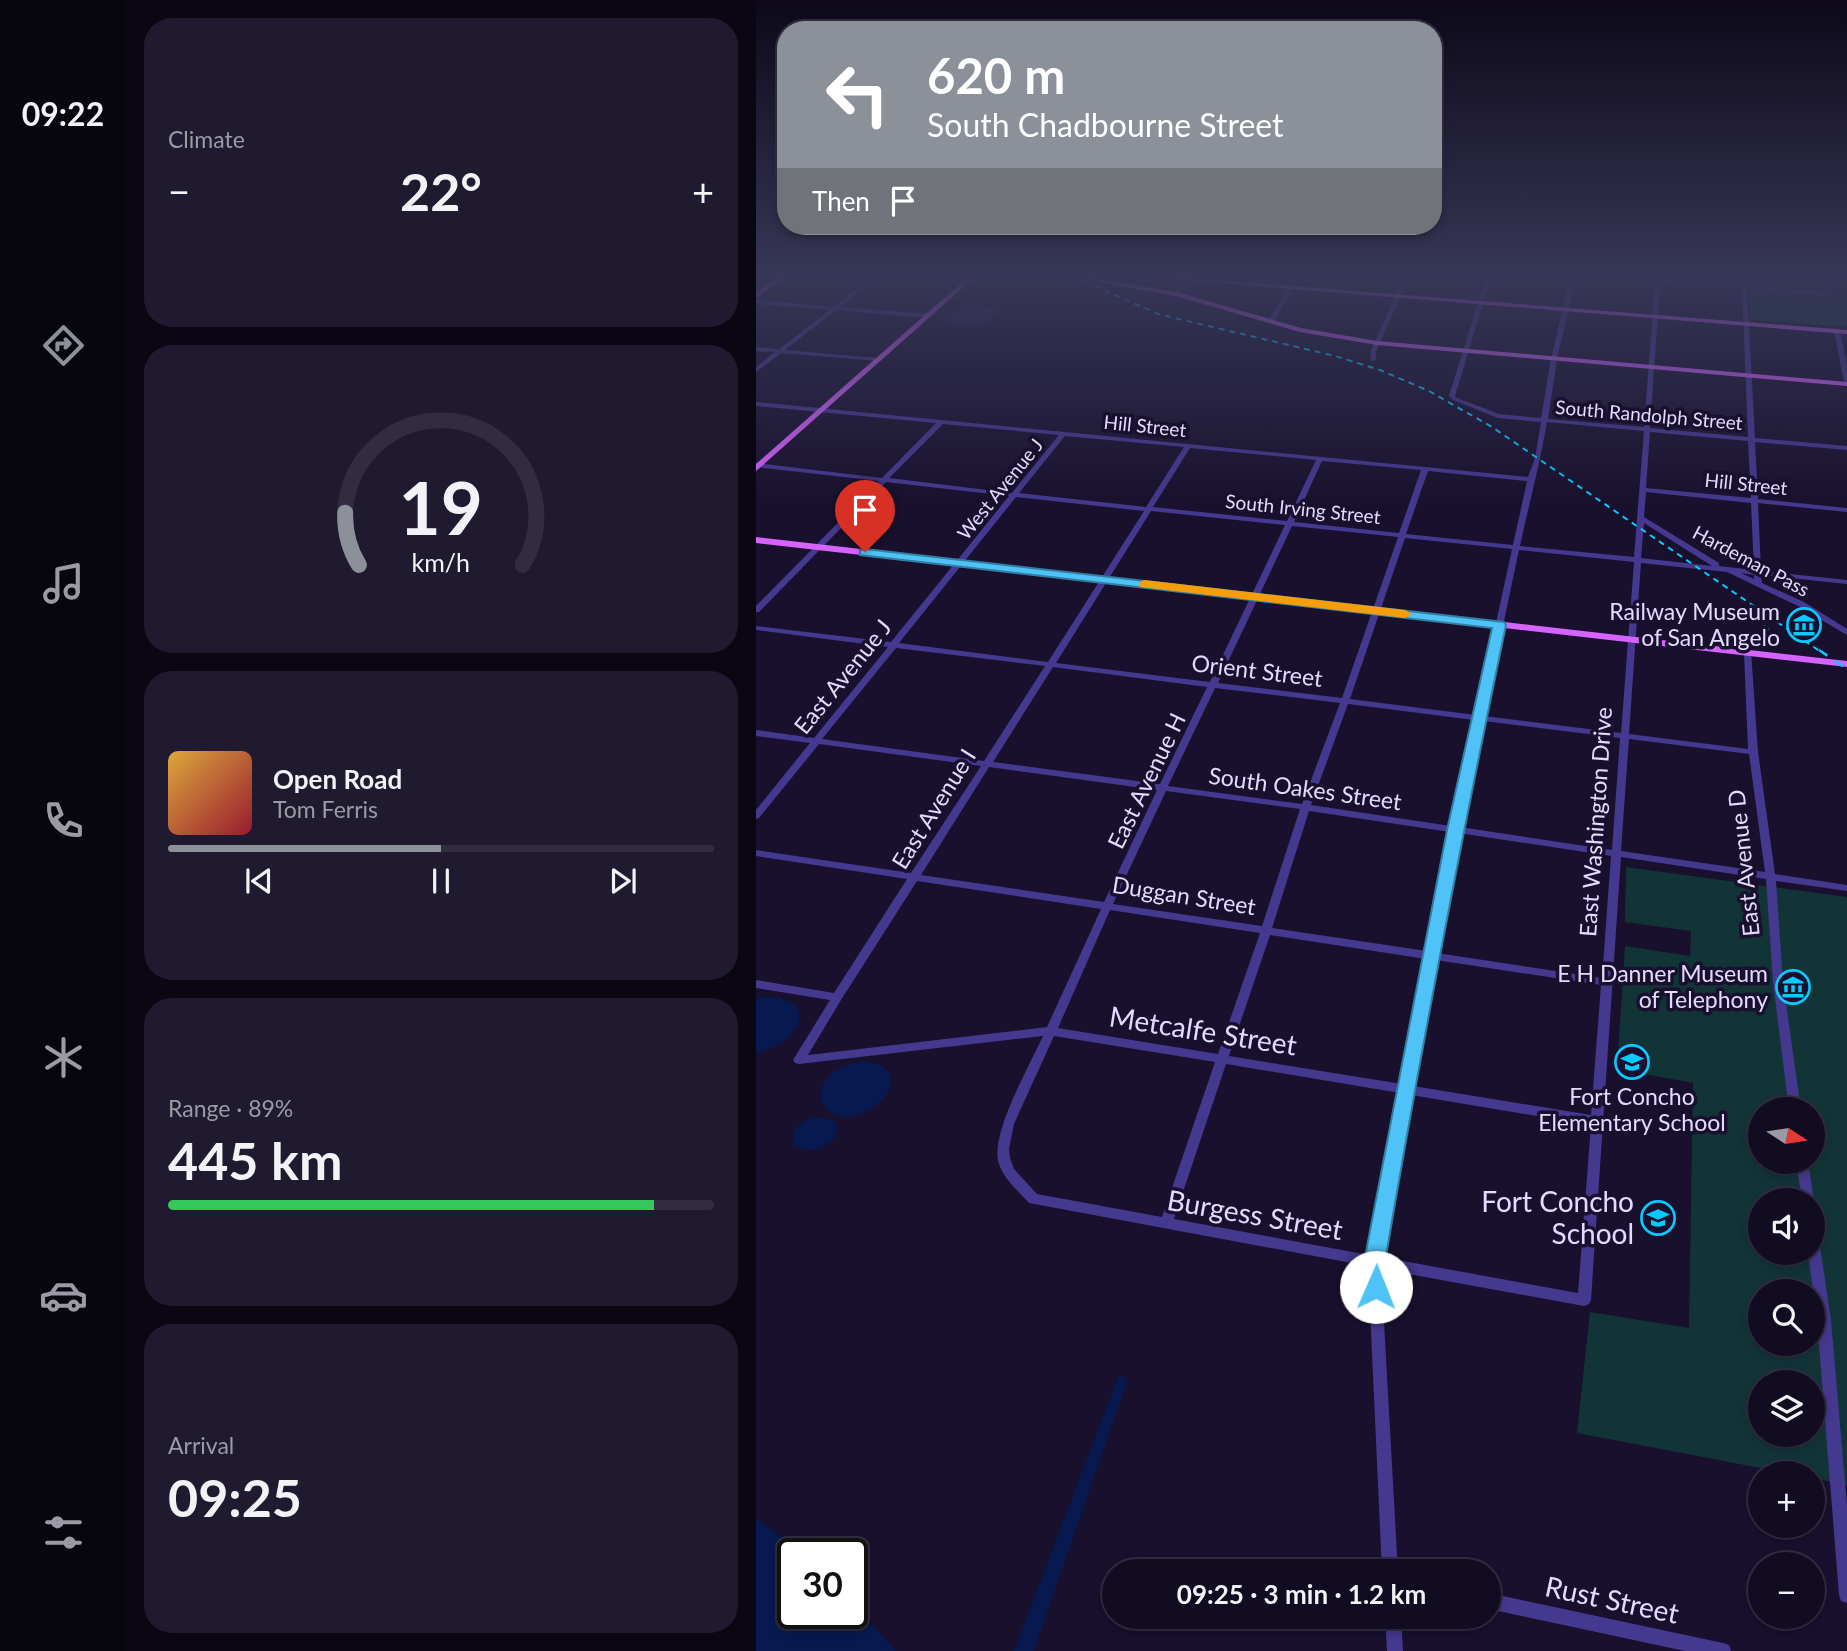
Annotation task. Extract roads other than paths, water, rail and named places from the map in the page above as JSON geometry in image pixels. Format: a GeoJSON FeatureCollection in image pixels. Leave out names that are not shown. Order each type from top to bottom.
{"type":"FeatureCollection","features":[{"type":"Feature","properties":{"kind":"main road"},"geometry":{"type":"LineString","coordinates":[[757,466],[885,354]]}},
{"type":"Feature","properties":{"kind":"main road"},"geometry":{"type":"LineString","coordinates":[[1491,354],[1847,383]]}},
{"type":"Feature","properties":{"kind":"main road"},"geometry":{"type":"LineString","coordinates":[[756,540],[1847,664]]}},
{"type":"Feature","properties":{"kind":"street"},"geometry":{"type":"LineString","coordinates":[[756,370],[776,354]]}},
{"type":"Feature","properties":{"kind":"street"},"geometry":{"type":"LineString","coordinates":[[813,354],[878,360]]}},
{"type":"Feature","properties":{"kind":"street"},"geometry":{"type":"LineString","coordinates":[[1373,360],[1374,354]]}},
{"type":"Feature","properties":{"kind":"street","name":"South Randolph Street"},"geometry":{"type":"LineString","coordinates":[[1464,354],[1452,396],[1488,414],[1847,448]]}},
{"type":"Feature","properties":{"kind":"street"},"geometry":{"type":"LineString","coordinates":[[1389,1559],[1374,1262],[1455,830],[1531,479],[1538,458],[1555,354]]}},
{"type":"Feature","properties":{"kind":"street","name":"East Washington Drive"},"geometry":{"type":"LineString","coordinates":[[1584,1300],[1652,354]]}},
{"type":"Feature","properties":{"kind":"street"},"geometry":{"type":"LineString","coordinates":[[1746,354],[1758,583]]}},
{"type":"Feature","properties":{"kind":"street"},"geometry":{"type":"LineString","coordinates":[[1841,354],[1847,383]]}},
{"type":"Feature","properties":{"kind":"street","name":"Hill Street"},"geometry":{"type":"LineString","coordinates":[[756,404],[1531,479]]}},
{"type":"Feature","properties":{"kind":"street"},"geometry":{"type":"LineString","coordinates":[[756,610],[941,422]]}},
{"type":"Feature","properties":{"kind":"street","name":"West Avenue J"},"geometry":{"type":"LineString","coordinates":[[961,563],[1064,433]]}},
{"type":"Feature","properties":{"kind":"street","name":"East Avenue I"},"geometry":{"type":"LineString","coordinates":[[799,1060],[1188,446]]}},
{"type":"Feature","properties":{"kind":"street","name":"East Avenue H"},"geometry":{"type":"LineString","coordinates":[[1009,1174],[1001,1151],[1007,1124],[1162,789],[1215,685],[1253,597],[1320,458]]}},
{"type":"Feature","properties":{"kind":"street","name":"South Irving Street"},"geometry":{"type":"LineString","coordinates":[[757,466],[1290,524],[1757,570],[1847,582]]}},
{"type":"Feature","properties":{"kind":"street"},"geometry":{"type":"LineString","coordinates":[[1166,1224],[1305,807],[1377,611],[1425,468]]}},
{"type":"Feature","properties":{"kind":"street","name":"Hill Street"},"geometry":{"type":"LineString","coordinates":[[1642,490],[1847,510]]}},
{"type":"Feature","properties":{"kind":"street","name":"Hardeman Pass"},"geometry":{"type":"LineString","coordinates":[[1640,518],[1719,566],[1801,604],[1847,633]]}},
{"type":"Feature","properties":{"kind":"street","name":"East Avenue J"},"geometry":{"type":"LineString","coordinates":[[756,816],[961,563]]}},
{"type":"Feature","properties":{"kind":"street","name":"Orient Street"},"geometry":{"type":"LineString","coordinates":[[756,628],[1754,752]]}},
{"type":"Feature","properties":{"kind":"street","name":"East Avenue D"},"geometry":{"type":"LineString","coordinates":[[1748,653],[1754,752],[1771,878],[1778,982],[1793,1097]]}},
{"type":"Feature","properties":{"kind":"street","name":"South Oakes Street"},"geometry":{"type":"LineString","coordinates":[[756,733],[1305,807],[1847,888]]}},
{"type":"Feature","properties":{"kind":"street","name":"Duggan Street"},"geometry":{"type":"LineString","coordinates":[[756,853],[1605,982]]}},
{"type":"Feature","properties":{"kind":"street"},"geometry":{"type":"LineString","coordinates":[[756,984],[837,997]]}},
{"type":"Feature","properties":{"kind":"street","name":"Metcalfe Street"},"geometry":{"type":"LineString","coordinates":[[799,1060],[1052,1031],[1597,1121]]}},
{"type":"Feature","properties":{"kind":"street","name":"Burgess Street"},"geometry":{"type":"LineString","coordinates":[[1009,1174],[1032,1199],[1584,1300]]}},
{"type":"Feature","properties":{"kind":"street"},"geometry":{"type":"LineString","coordinates":[[1816,1265],[1824,1320],[1847,1595]]}},
{"type":"Feature","properties":{"kind":"street","name":"Rust Street"},"geometry":{"type":"LineString","coordinates":[[1501,1604],[1723,1651]]}},
{"type":"Feature","properties":{"kind":"street"},"geometry":{"type":"LineString","coordinates":[[1394,1629],[1395,1651]]}},
{"type":"Feature","properties":{"kind":"railway"},"geometry":{"type":"LineString","coordinates":[[1327,354],[1380,370],[1429,391],[1492,427],[1821,652]]}},
{"type":"Feature","properties":{"kind":"railway"},"geometry":{"type":"LineString","coordinates":[[1748,611],[1779,639]]}},
{"type":"Feature","properties":{"kind":"railway"},"geometry":{"type":"LineString","coordinates":[[1819,650],[1847,669]]}},
{"type":"Feature","properties":{"kind":"place","name":"Railway Museum of San Angelo"},"geometry":{"type":"Point","coordinates":[1804,625]}},
{"type":"Feature","properties":{"kind":"place","name":"E H Danner Museum of Telephony"},"geometry":{"type":"Point","coordinates":[1793,987]}},
{"type":"Feature","properties":{"kind":"place","name":"Fort Concho Elementary School"},"geometry":{"type":"Point","coordinates":[1632,1062]}},
{"type":"Feature","properties":{"kind":"place","name":"Fort Concho School"},"geometry":{"type":"Point","coordinates":[1658,1218]}}]}
